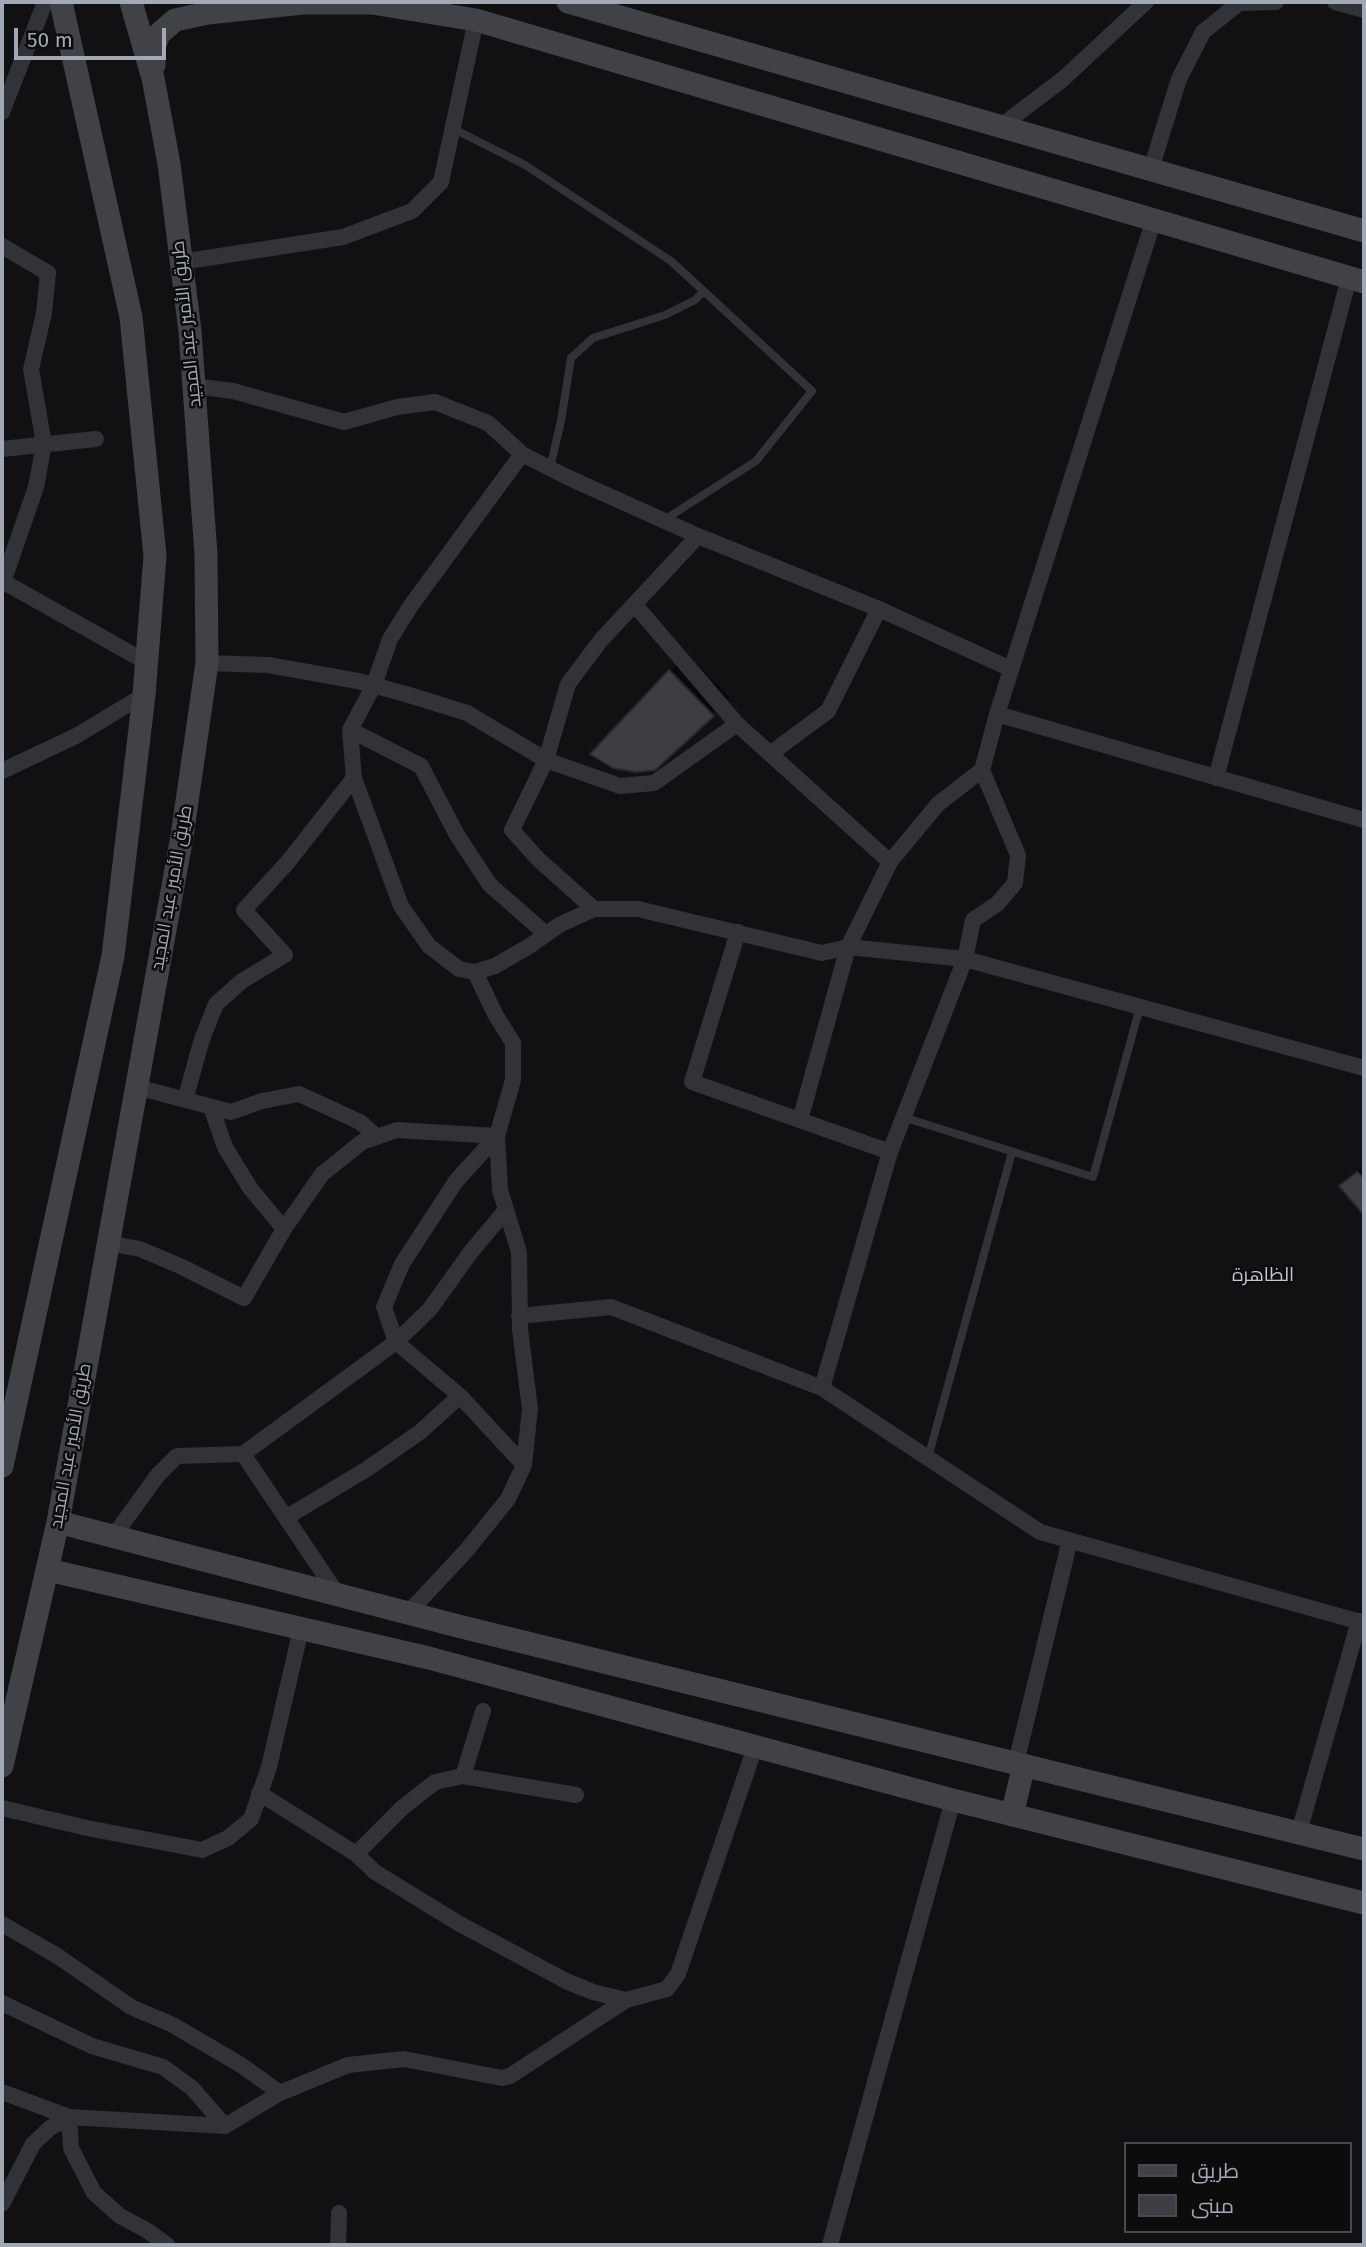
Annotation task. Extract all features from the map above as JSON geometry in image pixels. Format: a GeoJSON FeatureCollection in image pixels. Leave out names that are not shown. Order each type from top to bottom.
{"type":"FeatureCollection","features":[{"type":"Feature","properties":{"kind":"main road"},"geometry":{"type":"LineString","coordinates":[[2,1466],[6,1429],[113,956],[144,695],[155,556],[131,317],[61,2]]}},
{"type":"Feature","properties":{"kind":"main road","name":"طريق الأمير عبد المجيد"},"geometry":{"type":"LineString","coordinates":[[2,1766],[58,1522],[182,836],[207,663],[206,555],[194,386],[181,262],[169,164],[153,78],[131,2]]}},
{"type":"Feature","properties":{"kind":"main road"},"geometry":{"type":"LineString","coordinates":[[568,2],[1364,231]]}},
{"type":"Feature","properties":{"kind":"main road"},"geometry":{"type":"LineString","coordinates":[[153,78],[154,47],[159,34],[175,20],[208,13],[303,3],[372,3],[476,20],[1357,280]]}},
{"type":"Feature","properties":{"kind":"main road"},"geometry":{"type":"LineString","coordinates":[[58,1522],[408,1613],[1364,1849]]}},
{"type":"Feature","properties":{"kind":"main road"},"geometry":{"type":"LineString","coordinates":[[48,1570],[429,1658],[953,1800],[1364,1903]]}},
{"type":"Feature","properties":{"kind":"main road"},"geometry":{"type":"LineString","coordinates":[[1012,1815],[1020,1764]]}},
{"type":"Feature","properties":{"kind":"street"},"geometry":{"type":"LineString","coordinates":[[2,112],[45,2]]}},
{"type":"Feature","properties":{"kind":"street"},"geometry":{"type":"LineString","coordinates":[[1001,126],[1063,79],[1146,2]]}},
{"type":"Feature","properties":{"kind":"street"},"geometry":{"type":"LineString","coordinates":[[1152,169],[1179,79],[1203,32],[1239,3],[1276,2]]}},
{"type":"Feature","properties":{"kind":"street"},"geometry":{"type":"LineString","coordinates":[[1335,2],[1364,10]]}},
{"type":"Feature","properties":{"kind":"street"},"geometry":{"type":"LineString","coordinates":[[181,262],[343,237],[412,211],[441,182],[476,20]]}},
{"type":"Feature","properties":{"kind":"street"},"geometry":{"type":"LineString","coordinates":[[800,1120],[848,947],[890,862],[938,804],[982,770],[997,714],[1153,219]]}},
{"type":"Feature","properties":{"kind":"street"},"geometry":{"type":"LineString","coordinates":[[2,246],[48,272],[44,313],[31,369],[44,444],[36,487],[2,581],[146,662]]}},
{"type":"Feature","properties":{"kind":"street"},"geometry":{"type":"LineString","coordinates":[[1216,778],[1357,280]]}},
{"type":"Feature","properties":{"kind":"street"},"geometry":{"type":"LineString","coordinates":[[194,386],[233,391],[344,422],[397,407],[435,402],[488,422],[522,454],[550,468],[698,536],[878,609],[1011,669]]}},
{"type":"Feature","properties":{"kind":"street"},"geometry":{"type":"LineString","coordinates":[[2,449],[96,439]]}},
{"type":"Feature","properties":{"kind":"street"},"geometry":{"type":"LineString","coordinates":[[522,454],[412,604],[390,639],[374,685],[349,730],[354,778],[401,906],[429,946],[459,969],[475,972],[495,966],[559,925],[594,909],[638,909],[822,953],[848,947],[965,959],[1364,1068]]}},
{"type":"Feature","properties":{"kind":"street"},"geometry":{"type":"LineString","coordinates":[[594,909],[538,859],[512,830],[547,761],[568,684],[601,640],[698,536]]}},
{"type":"Feature","properties":{"kind":"street"},"geometry":{"type":"LineString","coordinates":[[635,605],[737,724],[890,862]]}},
{"type":"Feature","properties":{"kind":"street"},"geometry":{"type":"LineString","coordinates":[[770,754],[828,711],[878,609]]}},
{"type":"Feature","properties":{"kind":"street"},"geometry":{"type":"LineString","coordinates":[[207,663],[268,665],[374,685],[467,713],[547,761],[621,786],[654,783],[737,724]]}},
{"type":"Feature","properties":{"kind":"street"},"geometry":{"type":"LineString","coordinates":[[2,771],[76,736],[144,695]]}},
{"type":"Feature","properties":{"kind":"street"},"geometry":{"type":"LineString","coordinates":[[997,714],[1364,820]]}},
{"type":"Feature","properties":{"kind":"street"},"geometry":{"type":"LineString","coordinates":[[349,730],[421,766],[457,835],[489,886],[546,934]]}},
{"type":"Feature","properties":{"kind":"street"},"geometry":{"type":"LineString","coordinates":[[822,1388],[890,1152],[965,959],[973,920],[997,904],[1014,883],[1018,855],[982,770]]}},
{"type":"Feature","properties":{"kind":"street"},"geometry":{"type":"LineString","coordinates":[[185,1100],[202,1039],[216,1004],[242,981],[285,955],[244,910],[287,863],[354,778]]}},
{"type":"Feature","properties":{"kind":"street"},"geometry":{"type":"LineString","coordinates":[[738,932],[692,1082],[890,1152]]}},
{"type":"Feature","properties":{"kind":"street"},"geometry":{"type":"LineString","coordinates":[[408,1613],[466,1551],[508,1499],[524,1465],[530,1409],[519,1316],[519,1252],[500,1190],[497,1136],[513,1080],[513,1043],[495,1014],[475,972]]}},
{"type":"Feature","properties":{"kind":"street"},"geometry":{"type":"LineString","coordinates":[[137,1087],[231,1112],[262,1101],[299,1094],[360,1122],[377,1137]]}},
{"type":"Feature","properties":{"kind":"street"},"geometry":{"type":"LineString","coordinates":[[211,1107],[231,1158],[250,1188],[284,1229]]}},
{"type":"Feature","properties":{"kind":"street"},"geometry":{"type":"LineString","coordinates":[[108,1242],[140,1249],[244,1298],[284,1229],[322,1174],[362,1142],[397,1130],[497,1136]]}},
{"type":"Feature","properties":{"kind":"street"},"geometry":{"type":"LineString","coordinates":[[497,1136],[456,1181],[402,1264],[384,1307],[396,1342],[460,1396],[524,1465]]}},
{"type":"Feature","properties":{"kind":"street"},"geometry":{"type":"LineString","coordinates":[[113,1537],[157,1476],[177,1456],[243,1454],[396,1342],[430,1309],[470,1253],[506,1210]]}},
{"type":"Feature","properties":{"kind":"street"},"geometry":{"type":"LineString","coordinates":[[519,1316],[611,1307],[822,1388],[1040,1532],[1362,1622],[1299,1832]]}},
{"type":"Feature","properties":{"kind":"street"},"geometry":{"type":"LineString","coordinates":[[287,1517],[367,1469],[420,1432],[460,1396]]}},
{"type":"Feature","properties":{"kind":"street"},"geometry":{"type":"LineString","coordinates":[[243,1454],[338,1595]]}},
{"type":"Feature","properties":{"kind":"street"},"geometry":{"type":"LineString","coordinates":[[1020,1764],[1070,1540]]}},
{"type":"Feature","properties":{"kind":"street"},"geometry":{"type":"LineString","coordinates":[[2,1808],[87,1829],[202,1850],[228,1838],[251,1819],[269,1768],[301,1629]]}},
{"type":"Feature","properties":{"kind":"street"},"geometry":{"type":"LineString","coordinates":[[463,1776],[483,1711]]}},
{"type":"Feature","properties":{"kind":"street"},"geometry":{"type":"LineString","coordinates":[[2,2092],[69,2117],[225,2126],[280,2093],[348,2065],[404,2059],[502,2078],[510,2076],[626,2000],[667,1989],[678,1974],[755,1747]]}},
{"type":"Feature","properties":{"kind":"street"},"geometry":{"type":"LineString","coordinates":[[356,1854],[402,1808],[435,1782],[463,1776],[576,1795]]}},
{"type":"Feature","properties":{"kind":"street"},"geometry":{"type":"LineString","coordinates":[[259,1793],[356,1854],[375,1872],[422,1902],[542,1968],[593,1992],[626,2000]]}},
{"type":"Feature","properties":{"kind":"street"},"geometry":{"type":"LineString","coordinates":[[830,2245],[953,1800]]}},
{"type":"Feature","properties":{"kind":"street"},"geometry":{"type":"LineString","coordinates":[[2,1924],[59,1957],[131,2007],[173,2025],[241,2065],[280,2093]]}},
{"type":"Feature","properties":{"kind":"street"},"geometry":{"type":"LineString","coordinates":[[2,2003],[92,2046],[163,2067],[192,2088],[225,2126]]}},
{"type":"Feature","properties":{"kind":"street"},"geometry":{"type":"LineString","coordinates":[[2,2204],[33,2144],[50,2127],[69,2117]]}},
{"type":"Feature","properties":{"kind":"street"},"geometry":{"type":"LineString","coordinates":[[69,2117],[71,2148],[94,2193],[121,2216],[167,2245]]}},
{"type":"Feature","properties":{"kind":"street"},"geometry":{"type":"LineString","coordinates":[[338,2245],[339,2213]]}},
{"type":"Feature","properties":{"kind":"lane"},"geometry":{"type":"LineString","coordinates":[[452,128],[525,165],[671,261],[812,391],[756,461],[664,520]]}},
{"type":"Feature","properties":{"kind":"lane"},"geometry":{"type":"LineString","coordinates":[[550,468],[571,358],[593,338],[665,315],[695,300],[704,291]]}},
{"type":"Feature","properties":{"kind":"lane"},"geometry":{"type":"LineString","coordinates":[[903,1117],[1093,1178],[1140,1007]]}},
{"type":"Feature","properties":{"kind":"lane"},"geometry":{"type":"LineString","coordinates":[[928,1458],[1012,1152]]}},
{"type":"Feature","properties":{"kind":"building"},"geometry":{"type":"Polygon","coordinates":[[[669,670],[714,716],[655,770],[636,772],[613,768],[590,754],[669,670]]]}},
{"type":"Feature","properties":{"kind":"building"},"geometry":{"type":"Polygon","coordinates":[[[1357,1172],[1364,1178],[1364,1215],[1339,1186],[1357,1172]]]}},
{"type":"Feature","properties":{"kind":"district","name":"الظاهرة"},"geometry":{"type":"Point","coordinates":[1263,1276]}}]}
